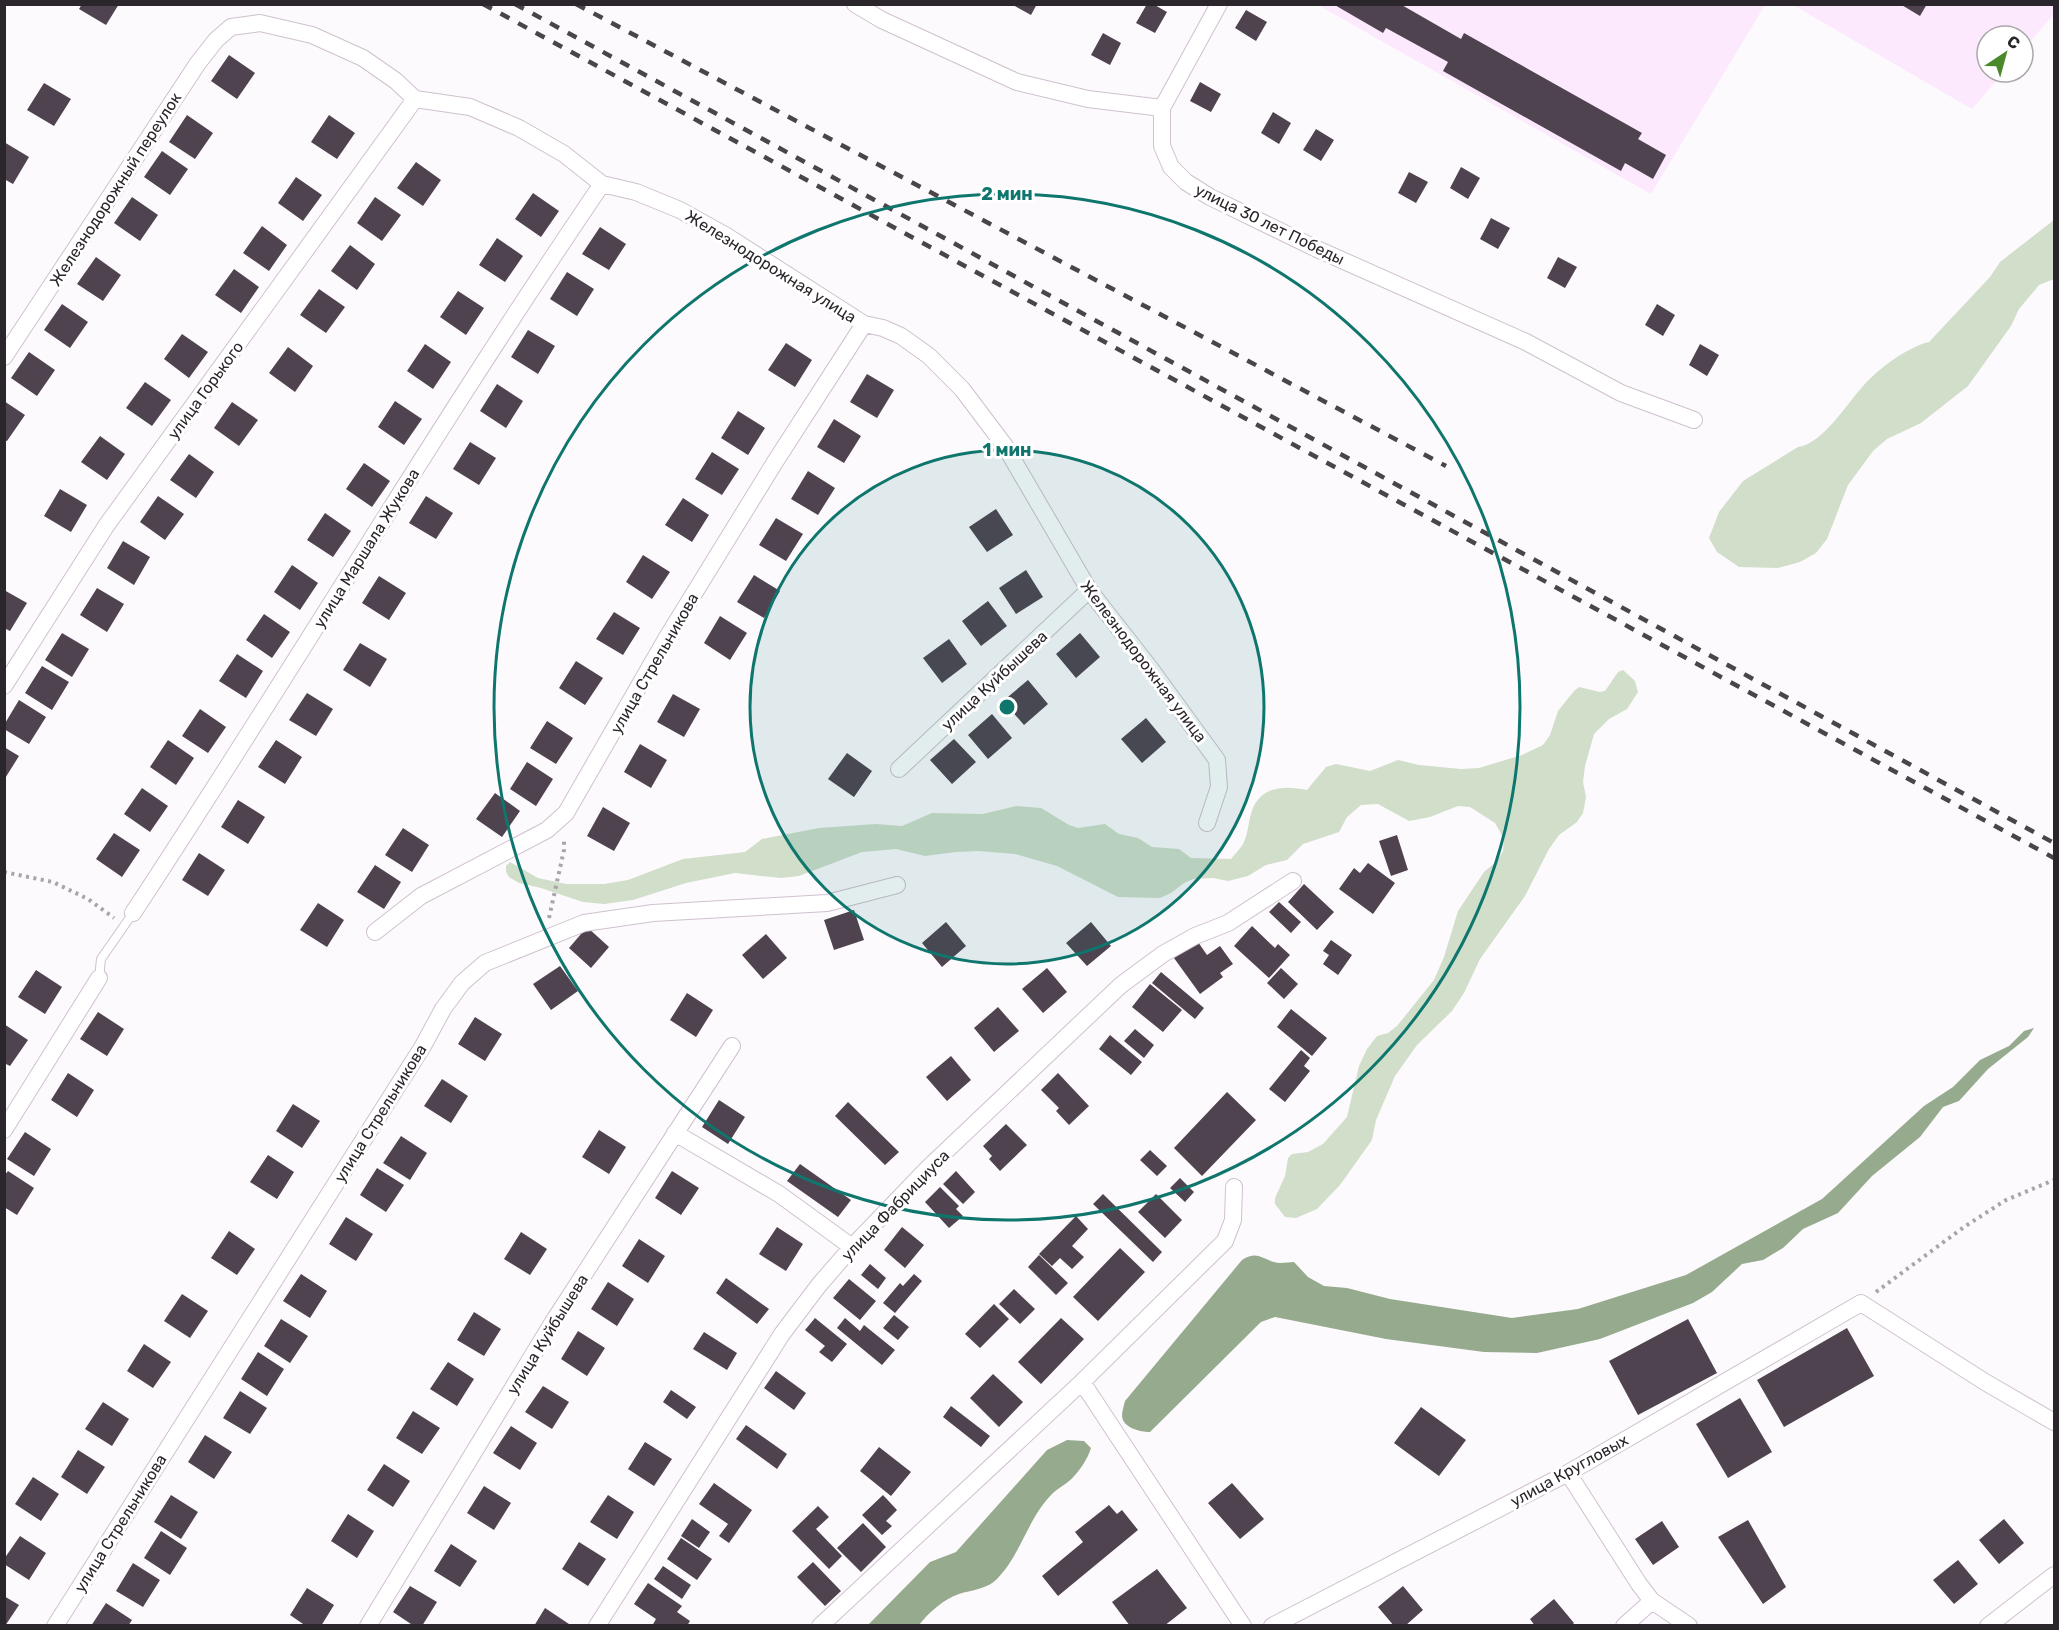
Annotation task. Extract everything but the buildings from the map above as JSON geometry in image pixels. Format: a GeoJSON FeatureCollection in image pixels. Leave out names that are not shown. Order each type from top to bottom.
{"type":"FeatureCollection","features":[{"type":"Feature","properties":{"kind":"street"},"geometry":{"type":"LineString","coordinates":[[855,4],[882,20],[1017,82],[1088,99],[1162,108],[1219,4]]}},
{"type":"Feature","properties":{"kind":"street","name":"Железнодорожный переулок"},"geometry":{"type":"LineString","coordinates":[[4,357],[198,63],[216,40],[231,27],[260,23],[312,35],[363,58],[396,81],[415,99]]}},
{"type":"Feature","properties":{"kind":"street","name":"Железнодорожная улица"},"geometry":{"type":"LineString","coordinates":[[415,99],[470,107],[519,128],[564,154],[602,184],[636,192],[680,210],[725,235],[864,324],[883,328],[901,336],[929,356],[962,389],[1005,446],[1089,590],[1150,668],[1217,760],[1219,787],[1207,824]]}},
{"type":"Feature","properties":{"kind":"street","name":"улица Горького"},"geometry":{"type":"LineString","coordinates":[[4,686],[106,526],[415,99]]}},
{"type":"Feature","properties":{"kind":"street","name":"улица 30 лет Победы"},"geometry":{"type":"LineString","coordinates":[[1162,108],[1162,146],[1172,167],[1186,182],[1210,197],[1317,249],[1526,342],[1621,393],[1694,420]]}},
{"type":"Feature","properties":{"kind":"street","name":"улица Маршала Жукова"},"geometry":{"type":"LineString","coordinates":[[129,919],[201,810],[378,527],[543,271],[602,184]]}},
{"type":"Feature","properties":{"kind":"street","name":"улица Стрельникова"},"geometry":{"type":"LineString","coordinates":[[375,932],[421,896],[547,830],[566,813],[678,620],[775,462],[864,324]]}},
{"type":"Feature","properties":{"kind":"street","name":"улица Куйбышева"},"geometry":{"type":"LineString","coordinates":[[898,770],[1089,590]]}},
{"type":"Feature","properties":{"kind":"street","name":"улица Фабрициуса"},"geometry":{"type":"LineString","coordinates":[[597,1626],[685,1483],[782,1334],[819,1285],[852,1247],[928,1168],[1121,985],[1163,954],[1195,936],[1228,923],[1293,881]]}},
{"type":"Feature","properties":{"kind":"street","name":"улица Стрельникова"},"geometry":{"type":"LineString","coordinates":[[55,1626],[423,1046],[443,1008],[462,983],[485,963],[584,923],[653,913],[827,903],[897,885]]}},
{"type":"Feature","properties":{"kind":"street"},"geometry":{"type":"LineString","coordinates":[[4,1130],[99,978]]}},
{"type":"Feature","properties":{"kind":"street","name":"улица Куйбышева"},"geometry":{"type":"LineString","coordinates":[[368,1626],[553,1322],[732,1046]]}},
{"type":"Feature","properties":{"kind":"street"},"geometry":{"type":"LineString","coordinates":[[675,1133],[779,1194],[852,1247]]}},
{"type":"Feature","properties":{"kind":"street"},"geometry":{"type":"LineString","coordinates":[[820,1626],[1082,1382],[1225,1241],[1233,1220],[1234,1187]]}},
{"type":"Feature","properties":{"kind":"street"},"geometry":{"type":"LineString","coordinates":[[1861,1303],[1985,1382],[2055,1422]]}},
{"type":"Feature","properties":{"kind":"street","name":"улица Кругловых"},"geometry":{"type":"LineString","coordinates":[[1272,1626],[1568,1473],[1861,1303]]}},
{"type":"Feature","properties":{"kind":"street"},"geometry":{"type":"LineString","coordinates":[[1082,1382],[1243,1626]]}},
{"type":"Feature","properties":{"kind":"street"},"geometry":{"type":"LineString","coordinates":[[1568,1473],[1652,1601],[1689,1626]]}},
{"type":"Feature","properties":{"kind":"street"},"geometry":{"type":"LineString","coordinates":[[1988,1626],[2055,1575]]}},
{"type":"Feature","properties":{"kind":"street"},"geometry":{"type":"LineString","coordinates":[[1624,1626],[1652,1601]]}},
{"type":"Feature","properties":{"kind":"lane"},"geometry":{"type":"LineString","coordinates":[[99,978],[101,959],[129,919]]}},
{"type":"Feature","properties":{"kind":"path"},"geometry":{"type":"LineString","coordinates":[[544,939],[564,850]]}},
{"type":"Feature","properties":{"kind":"path"},"geometry":{"type":"LineString","coordinates":[[4,872],[53,882],[129,919]]}},
{"type":"Feature","properties":{"kind":"path"},"geometry":{"type":"LineString","coordinates":[[1861,1303],[2006,1200],[2055,1180]]}},
{"type":"Feature","properties":{"kind":"shaded area"},"geometry":{"type":"Polygon","coordinates":[[[2054,4],[2054,14],[2035,36],[2035,24],[1975,24],[1975,84],[1994,84],[1972,109],[1793,5],[2054,4]]]}},
{"type":"Feature","properties":{"kind":"shaded area"},"geometry":{"type":"Polygon","coordinates":[[[1318,5],[1765,5],[1651,194],[1318,5]]]}},
{"type":"Feature","properties":{"kind":"shaded area"},"geometry":{"type":"Polygon","coordinates":[[[2054,220],[2054,279],[2039,285],[2019,309],[2011,326],[1968,386],[1921,423],[1887,439],[1873,451],[1848,485],[1827,539],[1816,553],[1800,562],[1778,568],[1739,567],[1717,552],[1709,538],[1719,512],[1743,481],[1826,431],[1870,378],[1903,353],[1929,342],[1990,277],[2000,262],[2054,220]]]}},
{"type":"Feature","properties":{"kind":"shaded area"},"geometry":{"type":"Polygon","coordinates":[[[1623,670],[1635,681],[1638,692],[1627,709],[1609,719],[1594,734],[1585,766],[1583,782],[1586,797],[1583,813],[1577,822],[1559,835],[1549,849],[1525,896],[1480,959],[1464,993],[1452,1011],[1417,1045],[1395,1076],[1376,1120],[1372,1140],[1340,1185],[1317,1209],[1296,1218],[1285,1217],[1275,1204],[1275,1198],[1285,1176],[1288,1158],[1292,1154],[1308,1152],[1323,1144],[1347,1117],[1359,1066],[1367,1049],[1377,1036],[1388,1033],[1397,1026],[1434,980],[1444,957],[1458,911],[1484,872],[1497,861],[1503,851],[1504,839],[1495,823],[1470,807],[1458,806],[1430,817],[1409,821],[1378,804],[1361,805],[1347,817],[1339,832],[1303,844],[1287,860],[1266,865],[1248,876],[1228,881],[1213,878],[1193,879],[1160,898],[1118,897],[1057,866],[1015,854],[979,851],[925,856],[896,849],[862,852],[799,876],[781,878],[735,873],[686,883],[633,900],[604,904],[583,902],[519,883],[509,877],[506,872],[506,866],[510,862],[538,878],[566,884],[604,884],[628,880],[683,859],[745,852],[762,839],[819,828],[876,824],[902,826],[932,813],[983,814],[1016,806],[1041,808],[1078,828],[1105,824],[1119,834],[1138,838],[1152,847],[1179,849],[1191,858],[1231,859],[1245,840],[1250,817],[1257,800],[1269,791],[1284,788],[1307,790],[1326,767],[1336,764],[1370,771],[1398,760],[1419,765],[1461,769],[1479,768],[1522,755],[1543,745],[1550,735],[1558,711],[1574,691],[1579,687],[1605,691],[1618,672],[1623,670]]]}},
{"type":"Feature","properties":{"kind":"shaded area"},"geometry":{"type":"Polygon","coordinates":[[[2034,1028],[2028,1037],[1988,1069],[1959,1101],[1943,1107],[1920,1137],[1872,1176],[1838,1213],[1803,1229],[1783,1248],[1763,1260],[1742,1264],[1712,1292],[1693,1303],[1600,1339],[1537,1353],[1484,1352],[1386,1339],[1275,1317],[1261,1322],[1150,1432],[1133,1428],[1125,1424],[1123,1420],[1125,1401],[1242,1260],[1247,1257],[1258,1256],[1276,1263],[1294,1262],[1308,1277],[1324,1286],[1347,1288],[1390,1299],[1512,1318],[1578,1309],[1686,1275],[1822,1199],[1924,1106],[1953,1087],[1980,1060],[2009,1046],[2024,1031],[2034,1028]]]}},
{"type":"Feature","properties":{"kind":"shaded area"},"geometry":{"type":"Polygon","coordinates":[[[1067,1440],[1084,1441],[1091,1448],[1087,1457],[1075,1475],[1044,1503],[1012,1559],[997,1579],[984,1587],[948,1599],[919,1625],[868,1625],[930,1562],[956,1552],[1047,1450],[1067,1440]]]}},
{"type":"Feature","properties":{"kind":"railway"},"geometry":{"type":"LineString","coordinates":[[483,4],[2054,858]]}},
{"type":"Feature","properties":{"kind":"railway"},"geometry":{"type":"LineString","coordinates":[[515,4],[2054,843]]}},
{"type":"Feature","properties":{"kind":"railway"},"geometry":{"type":"LineString","coordinates":[[576,4],[1446,466]]}}]}
